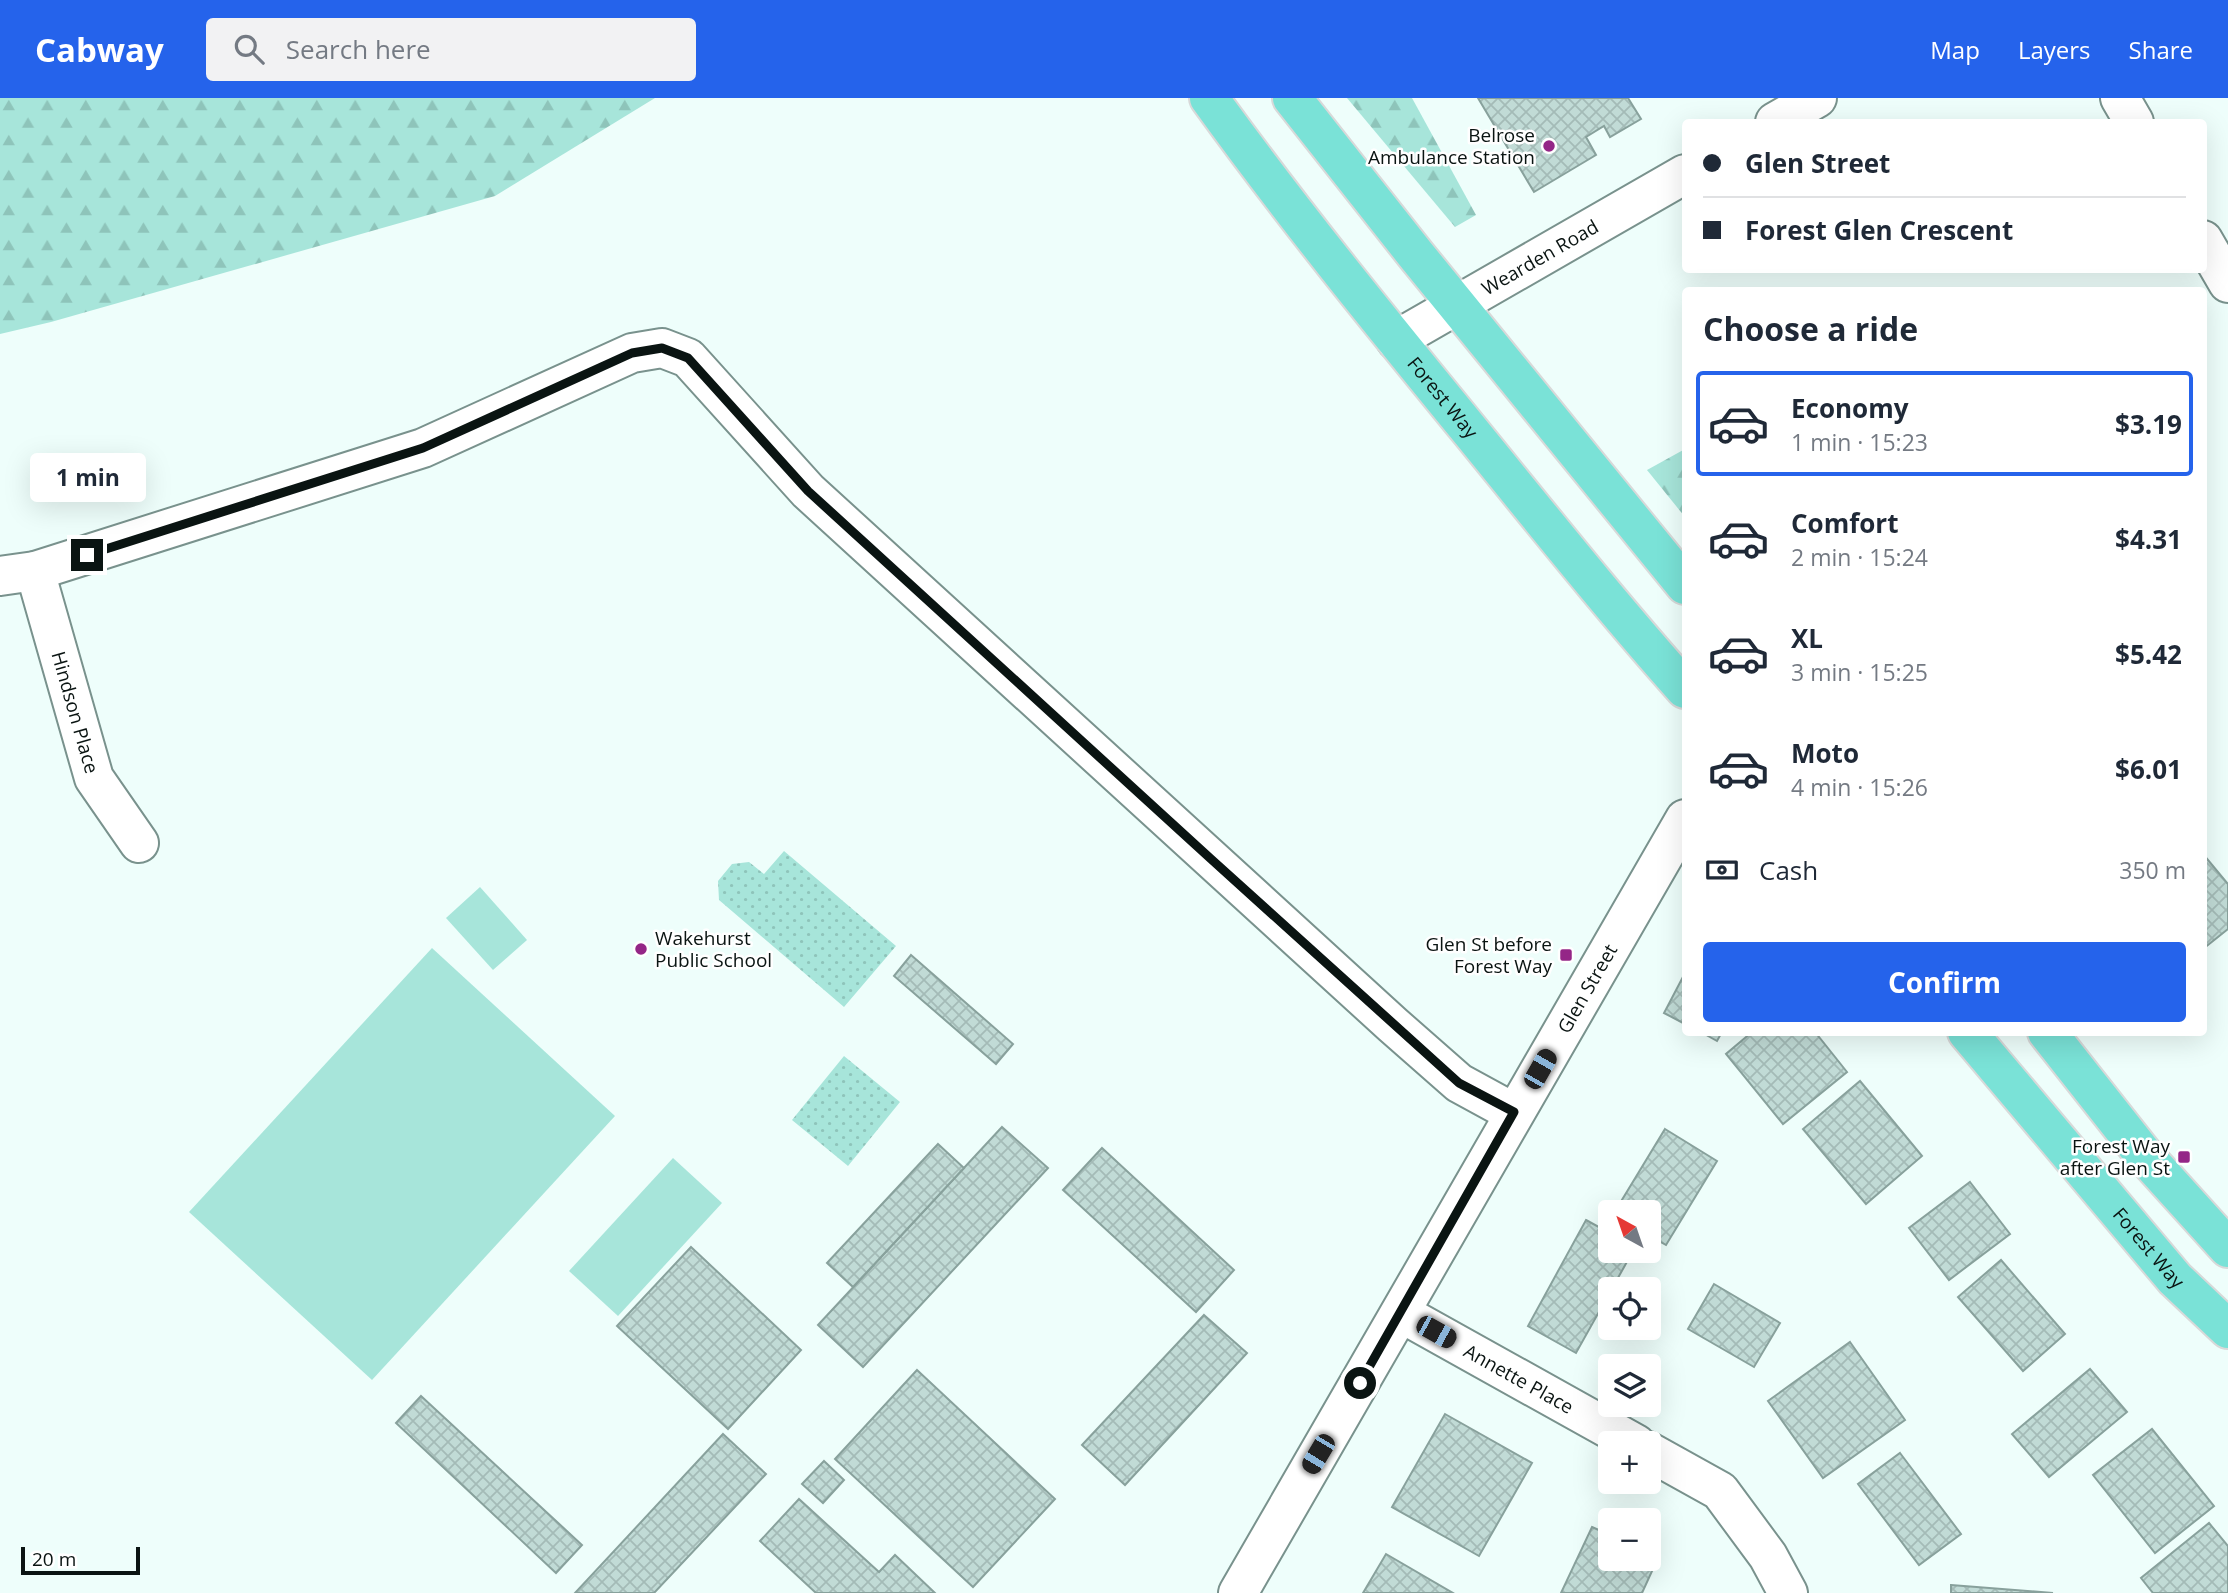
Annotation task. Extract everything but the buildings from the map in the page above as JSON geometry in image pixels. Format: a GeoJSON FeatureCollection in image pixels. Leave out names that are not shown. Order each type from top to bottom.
{"type":"FeatureCollection","features":[{"type":"Feature","properties":{"kind":"main road","name":"Forest Way"},"geometry":{"type":"LineString","coordinates":[[1209,98],[1258,166],[1396,340],[1632,629],[1682,686]]}},
{"type":"Feature","properties":{"kind":"main road"},"geometry":{"type":"LineString","coordinates":[[1292,98],[1682,582]]}},
{"type":"Feature","properties":{"kind":"main road","name":"Forest Way"},"geometry":{"type":"LineString","coordinates":[[1970,1036],[2175,1279],[2228,1329]]}},
{"type":"Feature","properties":{"kind":"main road"},"geometry":{"type":"LineString","coordinates":[[2050,1036],[2144,1155],[2228,1248]]}},
{"type":"Feature","properties":{"kind":"street"},"geometry":{"type":"LineString","coordinates":[[1780,119],[1817,98]]}},
{"type":"Feature","properties":{"kind":"street"},"geometry":{"type":"LineString","coordinates":[[2120,98],[2132,119]]}},
{"type":"Feature","properties":{"kind":"street","name":"Wearden Road"},"geometry":{"type":"LineString","coordinates":[[1396,340],[1682,176]]}},
{"type":"Feature","properties":{"kind":"street"},"geometry":{"type":"LineString","coordinates":[[2207,247],[2228,283]]}},
{"type":"Feature","properties":{"kind":"street"},"geometry":{"type":"LineString","coordinates":[[18,574],[423,448],[632,353],[662,348],[688,358],[808,491],[1393,1025],[1459,1083],[1514,1112]]}},
{"type":"Feature","properties":{"kind":"street","name":"Hindson Place"},"geometry":{"type":"LineString","coordinates":[[18,574],[94,778],[139,844]]}},
{"type":"Feature","properties":{"kind":"street","name":"Glen Street"},"geometry":{"type":"LineString","coordinates":[[1238,1593],[1682,823]]}},
{"type":"Feature","properties":{"kind":"street","name":"Annette Place"},"geometry":{"type":"LineString","coordinates":[[1401,1313],[1613,1431]]}},
{"type":"Feature","properties":{"kind":"street"},"geometry":{"type":"LineString","coordinates":[[1661,1458],[1720,1491],[1768,1556],[1788,1593]]}},
{"type":"Feature","properties":{"kind":"green space"},"geometry":{"type":"Polygon","coordinates":[[[0,98],[655,98],[495,196],[51,322],[0,334],[0,98]]]}},
{"type":"Feature","properties":{"kind":"green space"},"geometry":{"type":"Polygon","coordinates":[[[1347,98],[1412,98],[1476,215],[1455,227],[1347,98]]]}},
{"type":"Feature","properties":{"kind":"green space"},"geometry":{"type":"Polygon","coordinates":[[[1682,451],[1682,513],[1647,470],[1682,451]]]}},
{"type":"Feature","properties":{"kind":"green space"},"geometry":{"type":"Polygon","coordinates":[[[784,851],[896,946],[844,1007],[719,900],[718,881],[732,864],[749,862],[764,874],[784,851]]]}},
{"type":"Feature","properties":{"kind":"green space"},"geometry":{"type":"Polygon","coordinates":[[[480,887],[527,940],[493,970],[446,918],[480,887]]]}},
{"type":"Feature","properties":{"kind":"green space"},"geometry":{"type":"Polygon","coordinates":[[[432,948],[615,1116],[372,1380],[189,1212],[432,948]]]}},
{"type":"Feature","properties":{"kind":"green space"},"geometry":{"type":"Polygon","coordinates":[[[844,1056],[900,1102],[848,1166],[792,1120],[844,1056]]]}},
{"type":"Feature","properties":{"kind":"green space"},"geometry":{"type":"Polygon","coordinates":[[[673,1158],[722,1203],[618,1316],[569,1271],[673,1158]]]}},
{"type":"Feature","properties":{"kind":"place","name":"Belrose Ambulance Station"},"geometry":{"type":"Point","coordinates":[1549,146]}},
{"type":"Feature","properties":{"kind":"place","name":"Wakehurst Public School"},"geometry":{"type":"Point","coordinates":[641,949]}},
{"type":"Feature","properties":{"kind":"place","name":"Glen St before Forest Way"},"geometry":{"type":"Point","coordinates":[1566,955]}},
{"type":"Feature","properties":{"kind":"place","name":"Forest Way after Glen St"},"geometry":{"type":"Point","coordinates":[2184,1157]}},
{"type":"Feature","properties":{"kind":"route"},"geometry":{"type":"LineString","coordinates":[[87,555],[423,448],[632,353],[662,348],[688,358],[808,491],[1211,859],[1459,1083],[1514,1112],[1360,1383]]}}]}
